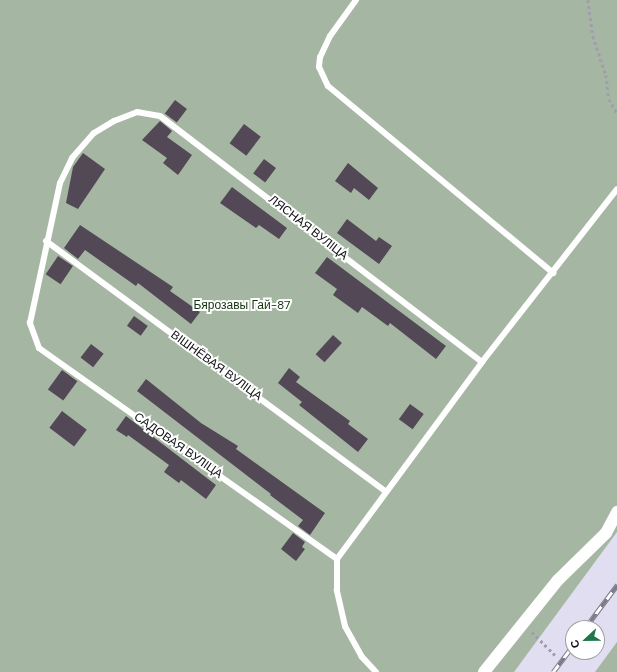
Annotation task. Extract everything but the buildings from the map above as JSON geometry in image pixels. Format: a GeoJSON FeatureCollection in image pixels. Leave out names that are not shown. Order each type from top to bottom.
{"type":"FeatureCollection","features":[{"type":"Feature","properties":{"kind":"street"},"geometry":{"type":"LineString","coordinates":[[484,672],[558,580],[606,533],[617,512]]}},
{"type":"Feature","properties":{"kind":"lane"},"geometry":{"type":"LineString","coordinates":[[356,0],[330,36],[320,57],[320,67],[328,86],[552,273]]}},
{"type":"Feature","properties":{"kind":"lane","name":"ЛЯСНАЯ ВУЛІЦА"},"geometry":{"type":"LineString","coordinates":[[46,241],[60,183],[72,158],[94,133],[126,115],[149,112],[171,123],[482,362]]}},
{"type":"Feature","properties":{"kind":"lane"},"geometry":{"type":"LineString","coordinates":[[376,672],[362,657],[345,626],[337,590],[338,559],[386,491],[482,362],[617,189]]}},
{"type":"Feature","properties":{"kind":"lane","name":"САДОВАЯ ВУЛІЦА"},"geometry":{"type":"LineString","coordinates":[[46,241],[30,323],[39,348],[338,559]]}},
{"type":"Feature","properties":{"kind":"lane","name":"ВІШНЁВАЯ ВУЛІЦА"},"geometry":{"type":"LineString","coordinates":[[46,241],[386,491]]}},
{"type":"Feature","properties":{"kind":"path"},"geometry":{"type":"LineString","coordinates":[[588,0],[593,36],[606,75],[609,99],[617,113]]}},
{"type":"Feature","properties":{"kind":"path"},"geometry":{"type":"LineString","coordinates":[[523,623],[556,656]]}},
{"type":"Feature","properties":{"kind":"green space","name":"Бярозавы Гай-87"},"geometry":{"type":"Polygon","coordinates":[[[0,0],[617,0],[617,532],[514,672],[0,672],[0,0]]]}},
{"type":"Feature","properties":{"kind":"green space"},"geometry":{"type":"Polygon","coordinates":[[[617,642],[617,672],[595,672],[617,642]]]}},
{"type":"Feature","properties":{"kind":"railway"},"geometry":{"type":"LineString","coordinates":[[591,620],[617,585]]}},
{"type":"Feature","properties":{"kind":"railway"},"geometry":{"type":"LineString","coordinates":[[553,672],[565,656]]}}]}
